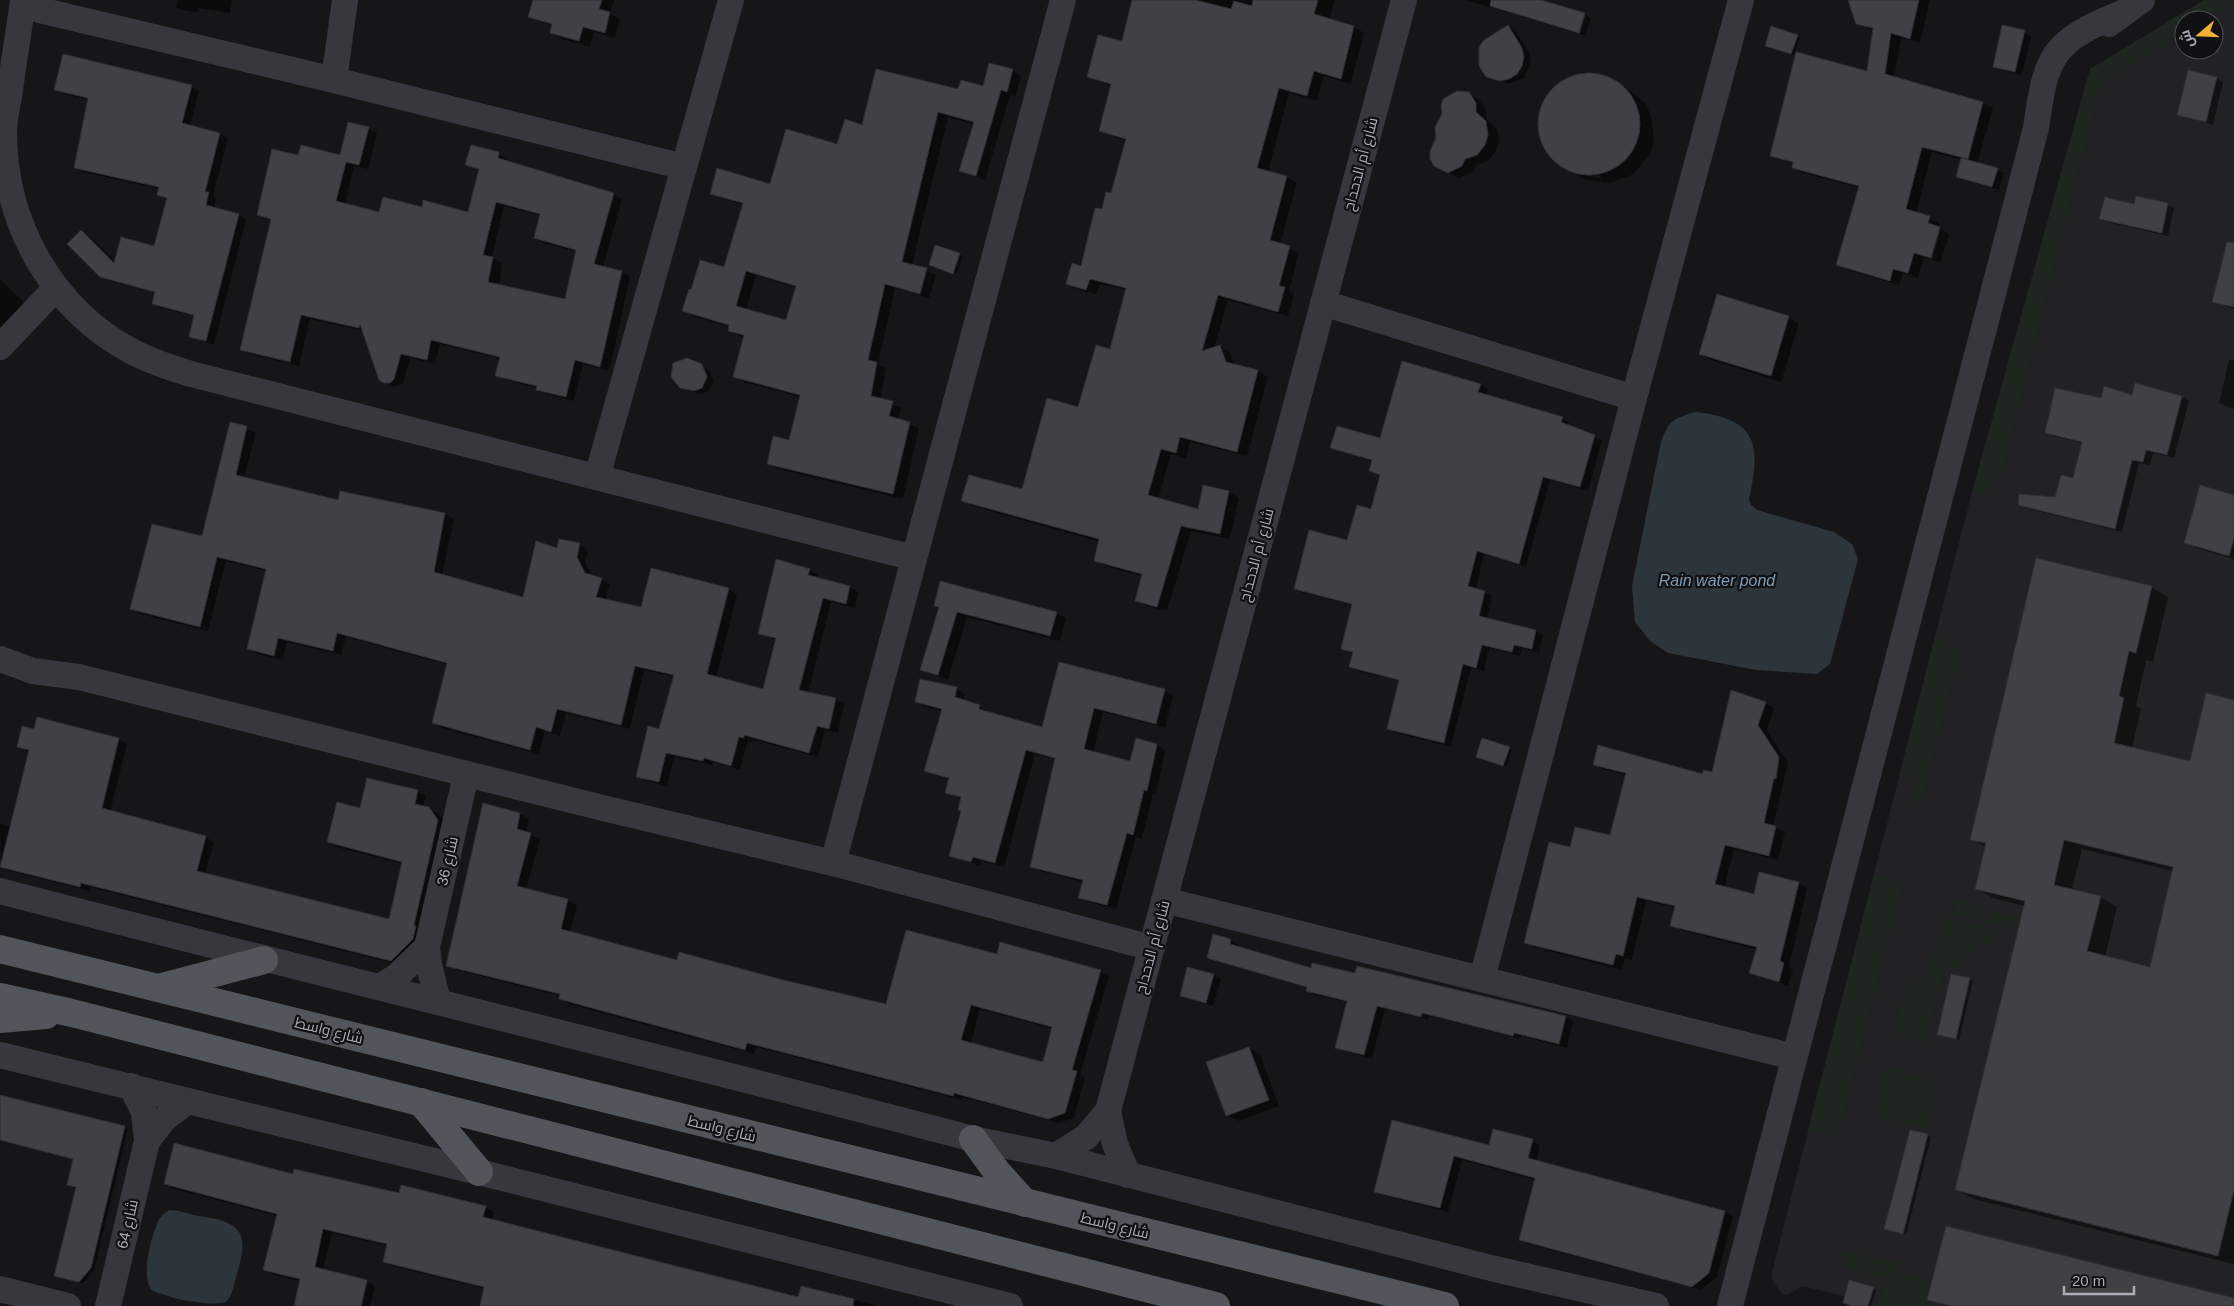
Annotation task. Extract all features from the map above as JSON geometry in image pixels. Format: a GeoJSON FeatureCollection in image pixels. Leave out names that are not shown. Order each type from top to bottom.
{"type":"FeatureCollection","features":[{"type":"Feature","properties":{"kind":"main road","name":"شارع واسط"},"geometry":{"type":"LineString","coordinates":[[0,949],[1444,1306]]}},
{"type":"Feature","properties":{"kind":"main road"},"geometry":{"type":"LineString","coordinates":[[159,988],[264,960]]}},
{"type":"Feature","properties":{"kind":"main road"},"geometry":{"type":"LineString","coordinates":[[0,997],[72,1013],[1197,1302]]}},
{"type":"Feature","properties":{"kind":"main road"},"geometry":{"type":"LineString","coordinates":[[0,1019],[72,1013]]}},
{"type":"Feature","properties":{"kind":"main road"},"geometry":{"type":"LineString","coordinates":[[421,1102],[479,1172]]}},
{"type":"Feature","properties":{"kind":"main road"},"geometry":{"type":"LineString","coordinates":[[973,1139],[997,1172],[1026,1203]]}},
{"type":"Feature","properties":{"kind":"main road"},"geometry":{"type":"LineString","coordinates":[[1138,1306],[1197,1302]]}},
{"type":"Feature","properties":{"kind":"street"},"geometry":{"type":"LineString","coordinates":[[334,80],[345,0]]}},
{"type":"Feature","properties":{"kind":"street"},"geometry":{"type":"LineString","coordinates":[[597,478],[731,0]]}},
{"type":"Feature","properties":{"kind":"street"},"geometry":{"type":"LineString","coordinates":[[833,863],[1063,0]]}},
{"type":"Feature","properties":{"kind":"street","name":"شارع أم الدحداح"},"geometry":{"type":"LineString","coordinates":[[1056,1156],[1086,1137],[1108,1111],[1404,0]]}},
{"type":"Feature","properties":{"kind":"street"},"geometry":{"type":"LineString","coordinates":[[1482,979],[1634,398],[1741,0]]}},
{"type":"Feature","properties":{"kind":"street"},"geometry":{"type":"LineString","coordinates":[[684,167],[23,3],[4,130],[5,164],[11,197],[22,230],[37,260],[56,288],[78,313],[103,334],[131,351],[160,364],[597,478],[914,558]]}},
{"type":"Feature","properties":{"kind":"street"},"geometry":{"type":"LineString","coordinates":[[1730,1306],[2036,128],[2042,84],[2056,53],[2080,31],[2132,6]]}},
{"type":"Feature","properties":{"kind":"street"},"geometry":{"type":"LineString","coordinates":[[0,347],[56,288]]}},
{"type":"Feature","properties":{"kind":"street"},"geometry":{"type":"LineString","coordinates":[[1323,303],[1634,398]]}},
{"type":"Feature","properties":{"kind":"street"},"geometry":{"type":"LineString","coordinates":[[0,641],[80,677]]}},
{"type":"Feature","properties":{"kind":"street"},"geometry":{"type":"LineString","coordinates":[[0,658],[33,670],[80,677],[466,775],[833,863],[1152,948]]}},
{"type":"Feature","properties":{"kind":"street","name":"شارع 36"},"geometry":{"type":"LineString","coordinates":[[438,1001],[428,965],[427,947],[466,775]]}},
{"type":"Feature","properties":{"kind":"street"},"geometry":{"type":"LineString","coordinates":[[0,891],[264,960],[438,1001],[973,1139],[1056,1156],[1491,1268],[1656,1306]]}},
{"type":"Feature","properties":{"kind":"street"},"geometry":{"type":"LineString","coordinates":[[1164,900],[1794,1057]]}},
{"type":"Feature","properties":{"kind":"street"},"geometry":{"type":"LineString","coordinates":[[380,988],[397,976],[427,947]]}},
{"type":"Feature","properties":{"kind":"street"},"geometry":{"type":"LineString","coordinates":[[0,1055],[479,1172],[1010,1306]]}},
{"type":"Feature","properties":{"kind":"street","name":"شارع 64"},"geometry":{"type":"LineString","coordinates":[[108,1306],[147,1141],[144,1112],[132,1086]]}},
{"type":"Feature","properties":{"kind":"street","name":"شارع 64"},"geometry":{"type":"LineString","coordinates":[[147,1141],[165,1118],[188,1101]]}},
{"type":"Feature","properties":{"kind":"street","name":"شارع أم الدحداح"},"geometry":{"type":"LineString","coordinates":[[1108,1111],[1115,1144],[1128,1175]]}},
{"type":"Feature","properties":{"kind":"street"},"geometry":{"type":"LineString","coordinates":[[0,1289],[68,1306]]}},
{"type":"Feature","properties":{"kind":"shaded area"},"geometry":{"type":"Polygon","coordinates":[[[2204,0],[2234,0],[2234,1306],[1853,1306],[1843,1303],[1844,1296],[1802,1286],[1787,1295],[1782,1294],[1772,1280],[1772,1272],[1972,492],[2090,69],[2174,18],[2174,60],[2224,60],[2224,10],[2187,10],[2204,0]]]}},
{"type":"Feature","properties":{"kind":"shaded area"},"geometry":{"type":"Polygon","coordinates":[[[2204,0],[2234,0],[2234,2],[2221,10],[2187,10],[2204,0]]]}},
{"type":"Feature","properties":{"kind":"shaded area"},"geometry":{"type":"Polygon","coordinates":[[[2174,18],[2174,38],[2105,80],[2099,89],[2000,478],[1995,477],[1984,494],[1972,492],[2090,69],[2174,18]]]}},
{"type":"Feature","properties":{"kind":"shaded area"},"geometry":{"type":"Polygon","coordinates":[[[1935,637],[1947,640],[1946,646],[1960,650],[1920,805],[1912,803],[1919,777],[1900,772],[1935,637]]]}},
{"type":"Feature","properties":{"kind":"shaded area"},"geometry":{"type":"Polygon","coordinates":[[[1874,875],[1903,882],[1837,1138],[1808,1130],[1874,875]]]}},
{"type":"Feature","properties":{"kind":"shaded area"},"geometry":{"type":"Polygon","coordinates":[[[1956,900],[1984,907],[1981,920],[1953,914],[1956,900]]]}},
{"type":"Feature","properties":{"kind":"shaded area"},"geometry":{"type":"Polygon","coordinates":[[[1990,910],[2020,917],[2017,929],[1988,923],[1990,910]]]}},
{"type":"Feature","properties":{"kind":"shaded area"},"geometry":{"type":"Polygon","coordinates":[[[1943,916],[1998,930],[1996,941],[1976,946],[1959,968],[1943,971],[1925,1043],[1911,1040],[1898,1034],[1895,1025],[1906,987],[1928,974],[1943,916]]]}},
{"type":"Feature","properties":{"kind":"shaded area"},"geometry":{"type":"Polygon","coordinates":[[[1887,1068],[1925,1077],[1935,1085],[1936,1098],[1928,1129],[1883,1118],[1880,1115],[1878,1106],[1885,1082],[1880,1081],[1881,1075],[1885,1076],[1887,1068]]]}},
{"type":"Feature","properties":{"kind":"shaded area"},"geometry":{"type":"Polygon","coordinates":[[[1847,1251],[1899,1263],[1897,1271],[1931,1280],[1925,1304],[1934,1306],[1880,1306],[1886,1279],[1843,1268],[1847,1251]]]}},
{"type":"Feature","properties":{"kind":"water","name":"Rain water pond"},"geometry":{"type":"Polygon","coordinates":[[[1696,412],[1732,421],[1743,428],[1750,438],[1754,450],[1753,480],[1749,499],[1751,505],[1757,510],[1834,532],[1852,544],[1858,559],[1830,664],[1817,674],[1756,670],[1668,653],[1650,641],[1635,622],[1632,586],[1661,442],[1673,421],[1696,412]]]}},
{"type":"Feature","properties":{"kind":"water"},"geometry":{"type":"Polygon","coordinates":[[[169,1210],[226,1222],[240,1233],[242,1251],[240,1263],[230,1297],[226,1302],[205,1303],[181,1300],[153,1291],[149,1285],[147,1277],[148,1255],[157,1224],[160,1218],[169,1210]]]}},
{"type":"Feature","properties":{"kind":"building"},"geometry":{"type":"Polygon","coordinates":[[[533,0],[602,0],[599,9],[610,12],[605,33],[583,27],[579,41],[550,33],[552,24],[528,17],[533,0]]]}},
{"type":"Feature","properties":{"kind":"building"},"geometry":{"type":"Polygon","coordinates":[[[1132,0],[1195,0],[1231,9],[1234,1],[1252,6],[1253,0],[1318,0],[1314,14],[1354,26],[1341,79],[1314,71],[1307,96],[1279,88],[1257,168],[1287,176],[1270,240],[1290,246],[1279,286],[1285,287],[1278,312],[1218,295],[1202,351],[1220,345],[1226,362],[1258,370],[1237,452],[1180,437],[1176,453],[1161,449],[1148,495],[1198,509],[1203,485],[1229,491],[1220,534],[1181,526],[1157,607],[1135,601],[1142,574],[1094,561],[1099,539],[961,501],[969,475],[1022,489],[1047,398],[1078,407],[1096,345],[1110,349],[1126,288],[1090,279],[1086,290],[1066,284],[1072,263],[1081,266],[1095,208],[1102,209],[1106,192],[1111,193],[1126,139],[1099,131],[1111,84],[1087,77],[1098,35],[1122,41],[1132,0]]]}},
{"type":"Feature","properties":{"kind":"building"},"geometry":{"type":"Polygon","coordinates":[[[1491,0],[1541,0],[1585,13],[1579,33],[1490,6],[1491,0]]]}},
{"type":"Feature","properties":{"kind":"building"},"geometry":{"type":"Polygon","coordinates":[[[1848,0],[1919,0],[1910,39],[1891,33],[1885,74],[1983,102],[1968,159],[1922,147],[1906,209],[1930,216],[1928,223],[1940,227],[1931,258],[1914,253],[1908,273],[1893,269],[1890,281],[1836,265],[1859,186],[1792,168],[1793,162],[1770,156],[1796,52],[1867,71],[1873,28],[1856,24],[1848,0]]]}},
{"type":"Feature","properties":{"kind":"building"},"geometry":{"type":"Polygon","coordinates":[[[1508,25],[1522,48],[1524,57],[1522,66],[1517,74],[1509,79],[1500,81],[1486,77],[1479,66],[1479,47],[1484,40],[1508,25]]]}},
{"type":"Feature","properties":{"kind":"building"},"geometry":{"type":"Polygon","coordinates":[[[2002,25],[2025,30],[2015,72],[1993,67],[2002,25]]]}},
{"type":"Feature","properties":{"kind":"building"},"geometry":{"type":"Polygon","coordinates":[[[1771,26],[1798,35],[1791,54],[1765,46],[1771,26]]]}},
{"type":"Feature","properties":{"kind":"building"},"geometry":{"type":"Polygon","coordinates":[[[63,54],[192,85],[182,123],[220,133],[205,192],[209,192],[206,205],[239,214],[206,341],[189,337],[194,315],[152,304],[155,292],[100,277],[67,244],[81,230],[114,263],[121,237],[154,246],[167,198],[157,195],[159,187],[74,168],[88,98],[54,90],[63,54]]]}},
{"type":"Feature","properties":{"kind":"building"},"geometry":{"type":"Polygon","coordinates":[[[989,63],[1013,69],[1007,92],[1001,90],[976,176],[959,171],[974,122],[938,112],[902,262],[927,268],[920,294],[885,284],[868,360],[877,362],[871,396],[893,401],[889,416],[910,422],[893,494],[767,464],[773,436],[789,440],[800,395],[733,377],[744,335],[728,331],[729,325],[682,311],[700,260],[724,267],[743,203],[710,194],[717,168],[770,184],[786,129],[837,144],[845,119],[862,125],[876,69],[958,89],[961,80],[983,86],[989,63]],[[746,271],[736,306],[786,320],[796,286],[746,271]]]}},
{"type":"Feature","properties":{"kind":"building"},"geometry":{"type":"Polygon","coordinates":[[[2188,70],[2217,77],[2206,122],[2177,115],[2188,70]]]}},
{"type":"Feature","properties":{"kind":"building"},"geometry":{"type":"Polygon","coordinates":[[[1589,73],[1609,76],[1618,81],[1632,95],[1637,104],[1640,124],[1637,144],[1632,153],[1618,167],[1609,172],[1589,175],[1569,172],[1560,167],[1546,153],[1541,144],[1538,124],[1541,104],[1546,95],[1560,81],[1569,76],[1589,73]]]}},
{"type":"Feature","properties":{"kind":"building"},"geometry":{"type":"Polygon","coordinates":[[[1457,91],[1469,92],[1476,103],[1476,112],[1486,121],[1488,135],[1485,145],[1477,155],[1465,159],[1462,166],[1448,173],[1434,166],[1430,159],[1430,151],[1436,138],[1435,127],[1442,114],[1441,106],[1443,99],[1457,91]]]}},
{"type":"Feature","properties":{"kind":"building"},"geometry":{"type":"Polygon","coordinates":[[[348,122],[369,127],[359,165],[346,162],[336,201],[379,212],[383,197],[422,207],[423,200],[468,212],[479,169],[465,165],[471,145],[499,152],[498,158],[614,193],[594,264],[622,271],[600,367],[575,360],[566,397],[536,390],[537,386],[495,376],[500,357],[431,340],[427,360],[401,354],[394,379],[390,383],[384,383],[379,380],[360,324],[359,328],[301,315],[290,362],[240,350],[271,219],[257,215],[272,149],[298,155],[301,145],[340,155],[348,122]],[[496,202],[483,255],[493,257],[488,282],[565,299],[576,250],[534,238],[540,214],[496,202]]]}},
{"type":"Feature","properties":{"kind":"building"},"geometry":{"type":"Polygon","coordinates":[[[1961,158],[1998,168],[1992,187],[1956,177],[1961,158]]]}},
{"type":"Feature","properties":{"kind":"building"},"geometry":{"type":"Polygon","coordinates":[[[2136,196],[2168,203],[2162,233],[2099,219],[2105,197],[2134,204],[2136,196]]]}},
{"type":"Feature","properties":{"kind":"building"},"geometry":{"type":"Polygon","coordinates":[[[2227,242],[2234,243],[2234,307],[2212,302],[2227,242]]]}},
{"type":"Feature","properties":{"kind":"building"},"geometry":{"type":"Polygon","coordinates":[[[935,245],[960,253],[953,274],[929,265],[935,245]]]}},
{"type":"Feature","properties":{"kind":"building"},"geometry":{"type":"Polygon","coordinates":[[[1717,294],[1789,316],[1771,376],[1699,354],[1717,294]]]}},
{"type":"Feature","properties":{"kind":"building"},"geometry":{"type":"Polygon","coordinates":[[[687,358],[702,364],[707,377],[702,388],[694,391],[680,388],[671,377],[673,363],[687,358]]]}},
{"type":"Feature","properties":{"kind":"building"},"geometry":{"type":"Polygon","coordinates":[[[1402,361],[1481,384],[1478,392],[1563,417],[1561,422],[1595,435],[1580,487],[1543,477],[1519,564],[1477,551],[1468,586],[1485,591],[1479,616],[1536,630],[1532,649],[1514,645],[1512,652],[1482,645],[1476,668],[1463,664],[1444,743],[1387,729],[1399,680],[1349,667],[1353,652],[1341,649],[1352,604],[1294,589],[1309,530],[1347,540],[1357,505],[1371,509],[1380,475],[1369,471],[1372,460],[1330,448],[1337,426],[1380,438],[1402,361]]]}},
{"type":"Feature","properties":{"kind":"building"},"geometry":{"type":"Polygon","coordinates":[[[2135,383],[2182,396],[2167,455],[2146,450],[2143,462],[2132,460],[2115,529],[2018,505],[2019,494],[2055,497],[2061,475],[2073,478],[2082,442],[2045,433],[2055,388],[2101,398],[2104,386],[2132,395],[2135,383]]]}},
{"type":"Feature","properties":{"kind":"building"},"geometry":{"type":"Polygon","coordinates":[[[230,422],[247,426],[236,475],[338,500],[340,491],[445,513],[434,572],[523,597],[536,541],[557,548],[559,539],[580,543],[577,557],[585,573],[602,578],[596,597],[641,607],[651,568],[729,588],[707,674],[763,689],[776,638],[758,634],[776,559],[810,569],[808,575],[850,586],[846,604],[823,598],[799,690],[836,698],[829,729],[817,726],[809,753],[744,735],[744,738],[739,737],[731,766],[704,758],[703,761],[666,753],[659,782],[636,777],[648,726],[659,729],[674,675],[635,666],[621,725],[557,709],[551,732],[536,727],[530,750],[432,723],[447,663],[337,633],[333,651],[278,638],[274,656],[247,649],[266,569],[217,557],[200,627],[130,609],[152,524],[202,536],[230,422]]]}},
{"type":"Feature","properties":{"kind":"building"},"geometry":{"type":"Polygon","coordinates":[[[2200,485],[2234,495],[2234,538],[2229,556],[2184,543],[2200,485]]]}},
{"type":"Feature","properties":{"kind":"building"},"geometry":{"type":"Polygon","coordinates":[[[2036,558],[2152,586],[2136,653],[2129,651],[2119,696],[2124,698],[2114,743],[2190,761],[2206,693],[2234,700],[2234,1190],[2218,1256],[1955,1190],[2025,901],[1975,889],[1986,843],[1970,840],[2036,558]],[[2064,840],[2054,885],[2101,896],[2087,951],[2150,967],[2173,867],[2064,840]]]}},
{"type":"Feature","properties":{"kind":"building"},"geometry":{"type":"Polygon","coordinates":[[[940,581],[1057,612],[1050,636],[957,612],[938,675],[920,670],[939,607],[934,606],[940,581]]]}},
{"type":"Feature","properties":{"kind":"building"},"geometry":{"type":"Polygon","coordinates":[[[1059,662],[1165,689],[1156,724],[1094,708],[1084,749],[1130,761],[1136,738],[1157,744],[1147,791],[1144,790],[1133,835],[1127,833],[1107,905],[1078,898],[1083,880],[1030,867],[1055,758],[1026,750],[995,863],[973,857],[971,862],[949,856],[961,811],[958,810],[961,797],[945,793],[949,778],[924,771],[942,709],[915,702],[920,679],[957,687],[955,697],[980,705],[979,709],[1042,727],[1059,662]]]}},
{"type":"Feature","properties":{"kind":"building"},"geometry":{"type":"Polygon","coordinates":[[[1731,690],[1766,702],[1758,725],[1779,757],[1776,779],[1774,778],[1764,823],[1776,826],[1769,856],[1725,845],[1715,884],[1754,894],[1759,872],[1799,882],[1780,961],[1784,963],[1779,982],[1749,973],[1757,947],[1670,926],[1675,906],[1637,897],[1623,956],[1616,954],[1613,965],[1524,943],[1549,842],[1570,847],[1575,827],[1610,835],[1626,773],[1593,765],[1598,745],[1703,774],[1703,770],[1712,772],[1731,690]]]}},
{"type":"Feature","properties":{"kind":"building"},"geometry":{"type":"Polygon","coordinates":[[[37,717],[119,738],[102,808],[206,836],[197,871],[389,919],[402,862],[327,842],[337,802],[360,808],[367,778],[418,790],[415,804],[429,807],[438,820],[414,925],[416,926],[413,939],[391,961],[81,883],[80,887],[0,867],[29,750],[17,747],[22,726],[34,729],[37,717]]]}},
{"type":"Feature","properties":{"kind":"building"},"geometry":{"type":"Polygon","coordinates":[[[1482,738],[1510,747],[1503,766],[1476,757],[1482,738]]]}},
{"type":"Feature","properties":{"kind":"building"},"geometry":{"type":"Polygon","coordinates":[[[483,803],[520,813],[517,829],[531,833],[517,886],[568,899],[561,929],[677,960],[679,952],[783,980],[886,1004],[906,930],[997,954],[1000,942],[1101,970],[1072,1070],[1077,1071],[1065,1113],[1048,1119],[954,1093],[953,1096],[747,1043],[745,1050],[559,999],[560,994],[446,966],[483,803]],[[971,1005],[961,1040],[1043,1062],[1052,1027],[971,1005]]]}},
{"type":"Feature","properties":{"kind":"building"},"geometry":{"type":"Polygon","coordinates":[[[1213,934],[1231,939],[1230,944],[1311,968],[1312,963],[1355,973],[1357,966],[1566,1016],[1559,1044],[1514,1033],[1513,1036],[1422,1013],[1421,1017],[1377,1006],[1364,1055],[1335,1048],[1347,1001],[1306,991],[1307,987],[1207,958],[1213,934]]]}},
{"type":"Feature","properties":{"kind":"building"},"geometry":{"type":"Polygon","coordinates":[[[1187,967],[1214,974],[1206,1003],[1180,996],[1187,967]]]}},
{"type":"Feature","properties":{"kind":"building"},"geometry":{"type":"Polygon","coordinates":[[[1951,974],[1970,978],[1956,1039],[1937,1035],[1951,974]]]}},
{"type":"Feature","properties":{"kind":"building"},"geometry":{"type":"Polygon","coordinates":[[[1249,1047],[1269,1100],[1226,1116],[1206,1062],[1249,1047]]]}},
{"type":"Feature","properties":{"kind":"building"},"geometry":{"type":"Polygon","coordinates":[[[0,1095],[125,1126],[91,1268],[79,1282],[54,1276],[76,1187],[67,1185],[73,1159],[0,1140],[0,1095]]]}},
{"type":"Feature","properties":{"kind":"building"},"geometry":{"type":"Polygon","coordinates":[[[1392,1120],[1489,1145],[1493,1129],[1533,1139],[1528,1158],[1725,1211],[1709,1273],[1692,1287],[1519,1240],[1535,1178],[1454,1156],[1440,1208],[1374,1192],[1392,1120]]]}},
{"type":"Feature","properties":{"kind":"building"},"geometry":{"type":"Polygon","coordinates":[[[1910,1130],[1928,1134],[1903,1234],[1884,1229],[1910,1130]]]}},
{"type":"Feature","properties":{"kind":"building"},"geometry":{"type":"Polygon","coordinates":[[[174,1143],[293,1174],[294,1169],[399,1193],[401,1185],[486,1206],[483,1217],[798,1297],[801,1286],[854,1299],[853,1306],[480,1306],[484,1287],[383,1262],[387,1244],[323,1229],[315,1267],[367,1280],[361,1306],[294,1306],[300,1279],[263,1270],[277,1214],[164,1184],[174,1143]]]}},
{"type":"Feature","properties":{"kind":"building"},"geometry":{"type":"Polygon","coordinates":[[[1946,1226],[2234,1298],[2234,1306],[1952,1306],[1927,1300],[1946,1226]]]}},
{"type":"Feature","properties":{"kind":"building"},"geometry":{"type":"Polygon","coordinates":[[[1849,1280],[1874,1287],[1868,1306],[1853,1306],[1843,1303],[1849,1280]]]}}]}
